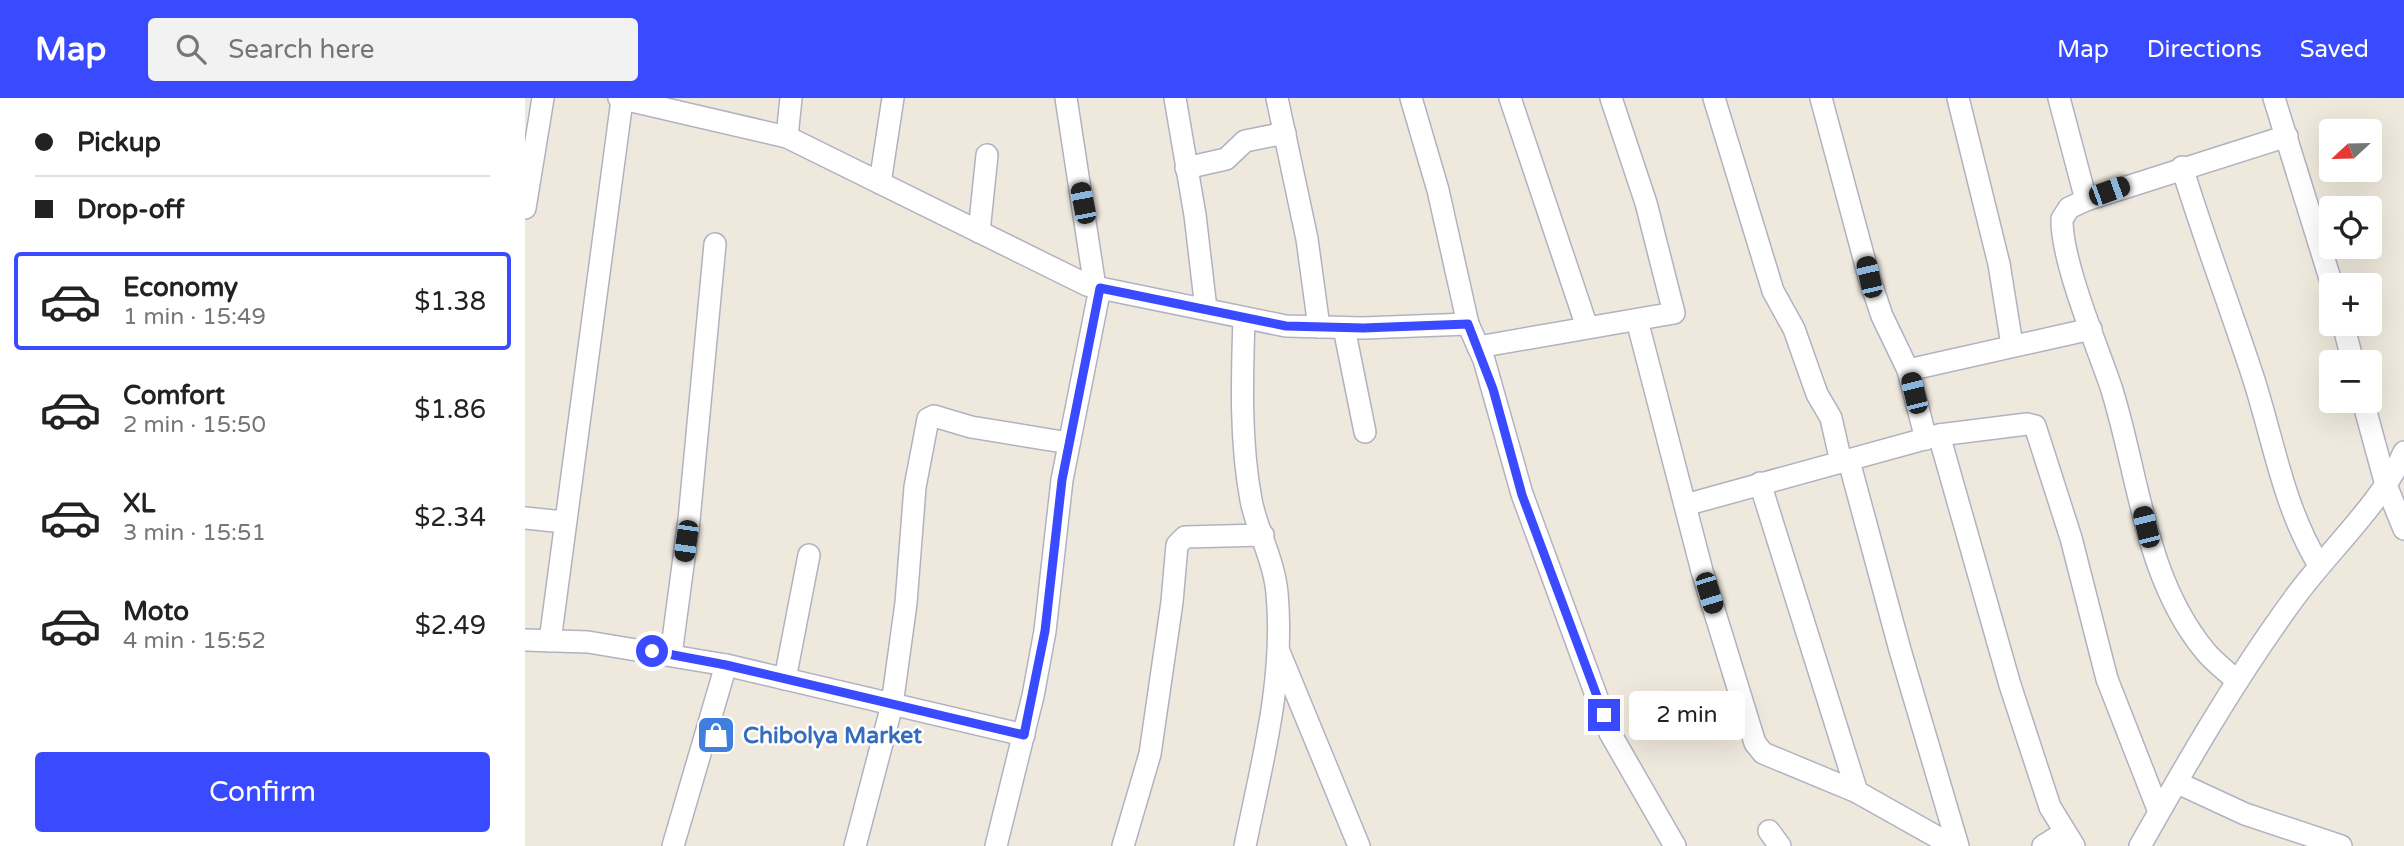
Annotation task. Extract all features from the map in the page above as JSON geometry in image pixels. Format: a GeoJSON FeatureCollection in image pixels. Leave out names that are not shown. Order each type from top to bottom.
{"type":"FeatureCollection","features":[{"type":"Feature","properties":{"kind":"street"},"geometry":{"type":"LineString","coordinates":[[525,208],[543,98]]}},
{"type":"Feature","properties":{"kind":"street"},"geometry":{"type":"LineString","coordinates":[[787,137],[791,98]]}},
{"type":"Feature","properties":{"kind":"street"},"geometry":{"type":"LineString","coordinates":[[880,183],[893,98]]}},
{"type":"Feature","properties":{"kind":"street"},"geometry":{"type":"LineString","coordinates":[[996,846],[1024,735],[1045,631],[1056,520],[1097,288],[1066,98]]}},
{"type":"Feature","properties":{"kind":"street"},"geometry":{"type":"LineString","coordinates":[[1175,98],[1206,309]]}},
{"type":"Feature","properties":{"kind":"street"},"geometry":{"type":"LineString","coordinates":[[1277,98],[1307,239],[1319,327]]}},
{"type":"Feature","properties":{"kind":"street"},"geometry":{"type":"LineString","coordinates":[[1411,98],[1438,190],[1468,324],[1478,347],[1522,495],[1619,751],[1675,846]]}},
{"type":"Feature","properties":{"kind":"street"},"geometry":{"type":"LineString","coordinates":[[1510,98],[1587,327]]}},
{"type":"Feature","properties":{"kind":"street"},"geometry":{"type":"LineString","coordinates":[[1478,347],[1587,327],[1671,316],[1675,310],[1646,203],[1611,98]]}},
{"type":"Feature","properties":{"kind":"street"},"geometry":{"type":"LineString","coordinates":[[1714,98],[1773,290],[1794,329],[1817,394],[1831,418],[1845,461],[1955,846]]}},
{"type":"Feature","properties":{"kind":"street"},"geometry":{"type":"LineString","coordinates":[[1821,98],[1882,316],[1908,370],[1932,437],[2044,789],[2069,840],[2043,846]]}},
{"type":"Feature","properties":{"kind":"street"},"geometry":{"type":"LineString","coordinates":[[1958,98],[1999,264],[2012,345]]}},
{"type":"Feature","properties":{"kind":"street"},"geometry":{"type":"LineString","coordinates":[[2060,98],[2086,200]]}},
{"type":"Feature","properties":{"kind":"street"},"geometry":{"type":"LineString","coordinates":[[2274,98],[2328,273]]}},
{"type":"Feature","properties":{"kind":"street"},"geometry":{"type":"LineString","coordinates":[[550,640],[621,99],[665,104],[787,137],[1097,288],[1244,319],[1319,327],[1468,324]]}},
{"type":"Feature","properties":{"kind":"street"},"geometry":{"type":"LineString","coordinates":[[1186,168],[1226,159],[1245,141],[1285,133]]}},
{"type":"Feature","properties":{"kind":"street"},"geometry":{"type":"LineString","coordinates":[[2236,680],[2206,652],[2188,629],[2162,572],[2146,527],[2112,391],[2061,228],[2063,213],[2086,200],[2182,167],[2287,136]]}},
{"type":"Feature","properties":{"kind":"street"},"geometry":{"type":"LineString","coordinates":[[979,232],[987,155]]}},
{"type":"Feature","properties":{"kind":"street"},"geometry":{"type":"LineString","coordinates":[[2182,167],[2263,410],[2287,502],[2302,538],[2319,565]]}},
{"type":"Feature","properties":{"kind":"street"},"geometry":{"type":"LineString","coordinates":[[671,655],[689,520],[715,244]]}},
{"type":"Feature","properties":{"kind":"street"},"geometry":{"type":"LineString","coordinates":[[1244,319],[1244,445],[1251,503],[1263,535],[1276,591],[1278,650],[1274,704],[1245,846]]}},
{"type":"Feature","properties":{"kind":"street"},"geometry":{"type":"LineString","coordinates":[[1637,320],[1685,505],[1755,743],[1763,753],[1776,760],[1857,792],[1955,846]]}},
{"type":"Feature","properties":{"kind":"street"},"geometry":{"type":"LineString","coordinates":[[1344,328],[1365,432]]}},
{"type":"Feature","properties":{"kind":"street"},"geometry":{"type":"LineString","coordinates":[[1908,370],[2091,329]]}},
{"type":"Feature","properties":{"kind":"street"},"geometry":{"type":"LineString","coordinates":[[2366,413],[2386,485],[2404,528]]}},
{"type":"Feature","properties":{"kind":"street"},"geometry":{"type":"LineString","coordinates":[[855,846],[892,705],[906,603],[915,487],[927,419],[934,416],[971,427],[1069,443]]}},
{"type":"Feature","properties":{"kind":"street"},"geometry":{"type":"LineString","coordinates":[[1685,505],[1932,437],[2027,424],[2035,426],[2071,538],[2106,679],[2159,813]]}},
{"type":"Feature","properties":{"kind":"street"},"geometry":{"type":"LineString","coordinates":[[2140,846],[2179,783],[2236,680],[2319,565],[2386,485],[2404,452]]}},
{"type":"Feature","properties":{"kind":"street"},"geometry":{"type":"LineString","coordinates":[[1760,483],[1857,792]]}},
{"type":"Feature","properties":{"kind":"street"},"geometry":{"type":"LineString","coordinates":[[525,518],[565,522]]}},
{"type":"Feature","properties":{"kind":"street"},"geometry":{"type":"LineString","coordinates":[[1123,846],[1150,754],[1172,602],[1177,545],[1185,537],[1263,535]]}},
{"type":"Feature","properties":{"kind":"street"},"geometry":{"type":"LineString","coordinates":[[785,679],[809,555]]}},
{"type":"Feature","properties":{"kind":"street"},"geometry":{"type":"LineString","coordinates":[[525,640],[588,642],[726,665],[1024,735]]}},
{"type":"Feature","properties":{"kind":"street"},"geometry":{"type":"LineString","coordinates":[[1278,650],[1359,846]]}},
{"type":"Feature","properties":{"kind":"street"},"geometry":{"type":"LineString","coordinates":[[673,846],[726,665]]}},
{"type":"Feature","properties":{"kind":"street"},"geometry":{"type":"LineString","coordinates":[[2179,783],[2245,814],[2341,846]]}},
{"type":"Feature","properties":{"kind":"place","name":"Chibolya Market"},"geometry":{"type":"Point","coordinates":[716,735]}},
{"type":"Feature","properties":{"kind":"route"},"geometry":{"type":"LineString","coordinates":[[652,651],[726,665],[1024,735],[1045,631],[1062,480],[1100,288],[1286,326],[1363,328],[1468,324],[1484,360],[1522,495],[1541,539],[1604,715]]}}]}
